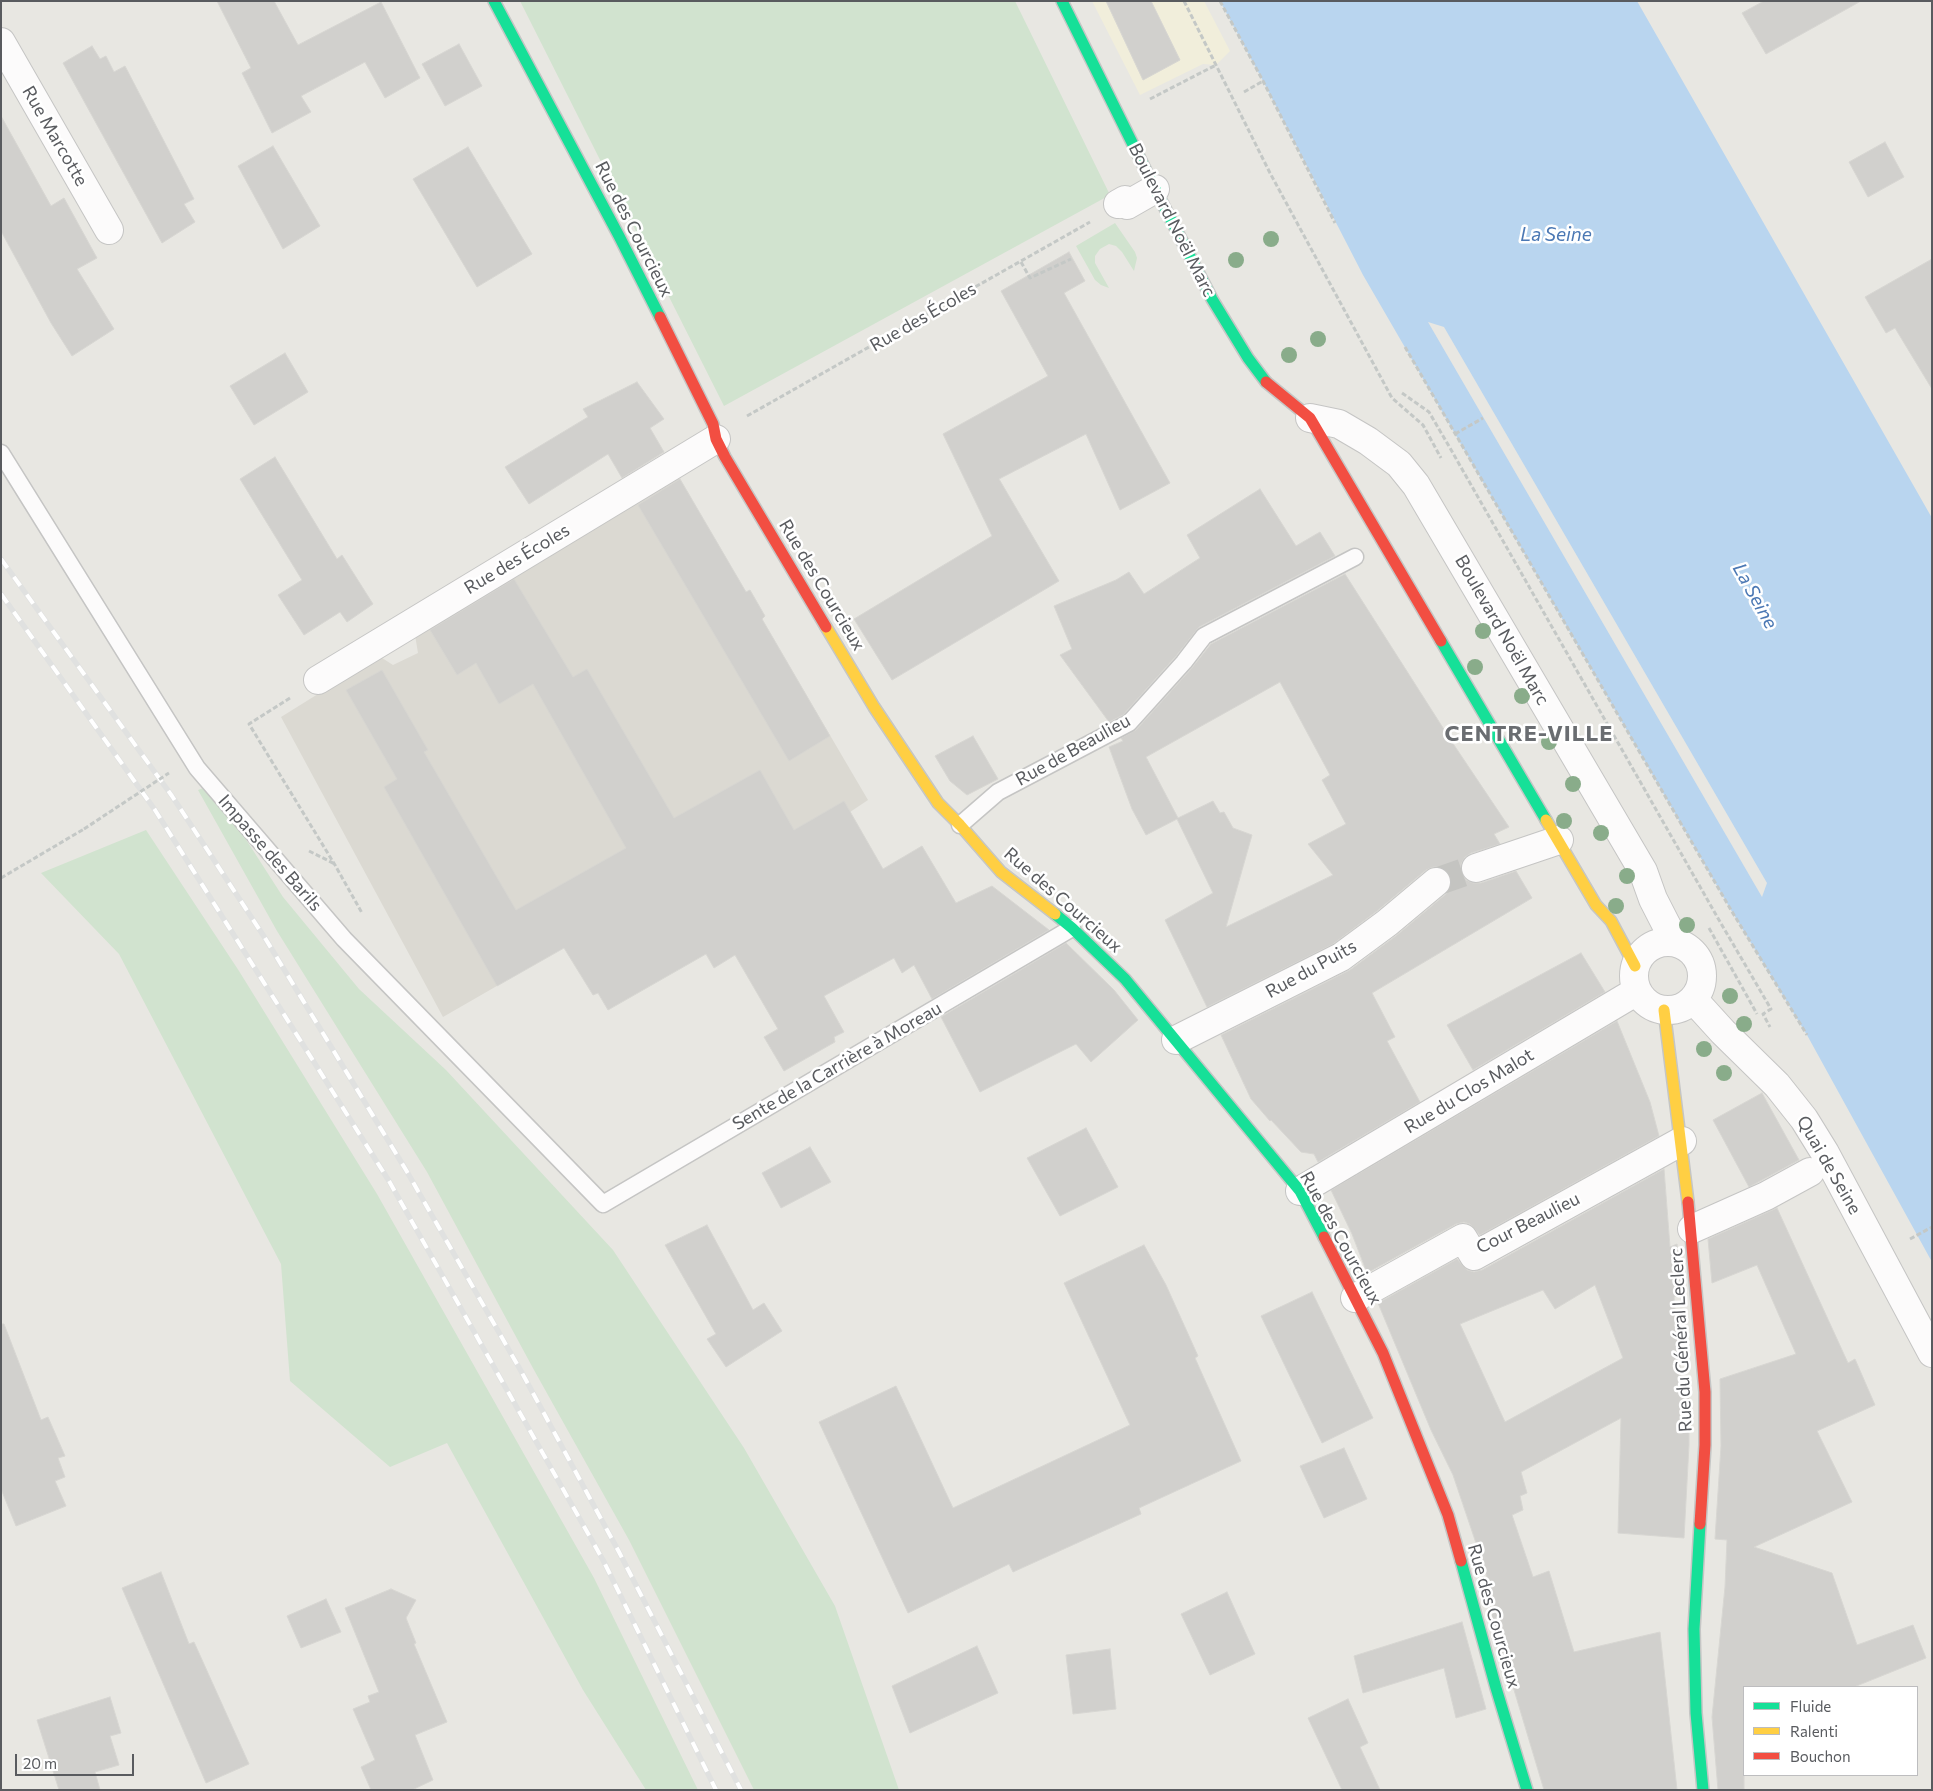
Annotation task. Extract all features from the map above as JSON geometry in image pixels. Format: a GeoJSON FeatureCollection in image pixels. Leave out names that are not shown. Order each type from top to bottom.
{"type":"FeatureCollection","features":[{"type":"Feature","properties":{"kind":"street","name":"Rue des Courcieux"},"geometry":{"type":"LineString","coordinates":[[494,1],[619,236],[713,424],[716,439],[874,707],[938,803],[1001,872],[1072,928],[1125,979],[1300,1191],[1383,1353],[1448,1515],[1496,1688],[1527,1790]]}},
{"type":"Feature","properties":{"kind":"street","name":"Boulevard Noël Marc"},"geometry":{"type":"LineString","coordinates":[[1062,1],[1154,189],[1212,299],[1248,358],[1267,384],[1310,418],[1596,904],[1611,922],[1636,979]]}},
{"type":"Feature","properties":{"kind":"street","name":"Rue Marcotte"},"geometry":{"type":"LineString","coordinates":[[1,42],[109,230]]}},
{"type":"Feature","properties":{"kind":"street"},"geometry":{"type":"LineString","coordinates":[[1107,211],[1125,200],[1127,205],[1154,189]]}},
{"type":"Feature","properties":{"kind":"street","name":"Boulevard Noël Marc"},"geometry":{"type":"LineString","coordinates":[[1310,418],[1339,424],[1368,441],[1399,464],[1416,485],[1643,871],[1675,942]]}},
{"type":"Feature","properties":{"kind":"street","name":"Rue des Écoles"},"geometry":{"type":"LineString","coordinates":[[318,680],[716,439]]}},
{"type":"Feature","properties":{"kind":"street"},"geometry":{"type":"LineString","coordinates":[[1476,868],[1559,840]]}},
{"type":"Feature","properties":{"kind":"street","name":"Rue du Puits"},"geometry":{"type":"LineString","coordinates":[[1176,1040],[1341,957],[1387,923],[1436,882]]}},
{"type":"Feature","properties":{"kind":"street"},"geometry":{"type":"LineString","coordinates":[[1658,942],[1675,942],[1693,952],[1699,960],[1702,970],[1699,990],[1693,999],[1680,1008],[1664,1010],[1644,1001],[1636,979],[1638,958],[1650,946],[1658,942]]}},
{"type":"Feature","properties":{"kind":"street","name":"Rue du Clos Malot"},"geometry":{"type":"LineString","coordinates":[[1300,1191],[1636,979]]}},
{"type":"Feature","properties":{"kind":"street","name":"Quai de Seine"},"geometry":{"type":"LineString","coordinates":[[1693,999],[1792,1102],[1808,1153],[1932,1353]]}},
{"type":"Feature","properties":{"kind":"street","name":"Rue du Général Leclerc"},"geometry":{"type":"LineString","coordinates":[[1664,1010],[1692,1229],[1705,1392],[1705,1445],[1694,1629],[1696,1713],[1703,1790]]}},
{"type":"Feature","properties":{"kind":"street","name":"Cour Beaulieu"},"geometry":{"type":"LineString","coordinates":[[1355,1298],[1463,1238],[1474,1256],[1682,1141]]}},
{"type":"Feature","properties":{"kind":"street"},"geometry":{"type":"LineString","coordinates":[[1692,1229],[1766,1196],[1808,1153]]}},
{"type":"Feature","properties":{"kind":"lane","name":"Impasse des Barils"},"geometry":{"type":"LineString","coordinates":[[1,453],[197,768],[344,939],[603,1204]]}},
{"type":"Feature","properties":{"kind":"lane","name":"Rue de Beaulieu"},"geometry":{"type":"LineString","coordinates":[[960,825],[998,792],[1129,723],[1184,662],[1204,636],[1355,556]]}},
{"type":"Feature","properties":{"kind":"lane","name":"Sente de la Carrière à Moreau"},"geometry":{"type":"LineString","coordinates":[[603,1204],[1072,928]]}},
{"type":"Feature","properties":{"kind":"path"},"geometry":{"type":"LineString","coordinates":[[1184,1],[1270,173],[1392,398]]}},
{"type":"Feature","properties":{"kind":"path"},"geometry":{"type":"LineString","coordinates":[[1220,1],[1263,80],[1335,222]]}},
{"type":"Feature","properties":{"kind":"path"},"geometry":{"type":"LineString","coordinates":[[1118,116],[1216,65]]}},
{"type":"Feature","properties":{"kind":"path"},"geometry":{"type":"LineString","coordinates":[[1244,92],[1263,80]]}},
{"type":"Feature","properties":{"kind":"path","name":"Rue des Écoles"},"geometry":{"type":"LineString","coordinates":[[740,420],[1021,262],[1107,211]]}},
{"type":"Feature","properties":{"kind":"path"},"geometry":{"type":"LineString","coordinates":[[1021,262],[1030,278],[1071,259]]}},
{"type":"Feature","properties":{"kind":"path"},"geometry":{"type":"LineString","coordinates":[[1405,347],[1731,910],[1807,1035]]}},
{"type":"Feature","properties":{"kind":"path"},"geometry":{"type":"LineString","coordinates":[[1402,393],[1429,412],[1450,448],[1719,920],[1772,1009],[1763,1014],[1772,1029]]}},
{"type":"Feature","properties":{"kind":"path"},"geometry":{"type":"LineString","coordinates":[[1455,434],[1483,418]]}},
{"type":"Feature","properties":{"kind":"path"},"geometry":{"type":"LineString","coordinates":[[318,680],[249,724],[335,865]]}},
{"type":"Feature","properties":{"kind":"path"},"geometry":{"type":"LineString","coordinates":[[1,878],[84,829],[169,773]]}},
{"type":"Feature","properties":{"kind":"path"},"geometry":{"type":"LineString","coordinates":[[1903,1243],[1932,1227]]}},
{"type":"Feature","properties":{"kind":"shaded area"},"geometry":{"type":"Polygon","coordinates":[[[1092,1],[1204,1],[1230,51],[1216,65],[1203,64],[1140,95],[1092,1]]]}},
{"type":"Feature","properties":{"kind":"shaded area"},"geometry":{"type":"Polygon","coordinates":[[[679,478],[868,800],[850,812],[634,907],[443,1017],[281,717],[379,656],[393,665],[418,653],[415,635],[428,626],[679,478]]]}},
{"type":"Feature","properties":{"kind":"green space"},"geometry":{"type":"Polygon","coordinates":[[[520,1],[1015,1],[1110,195],[724,406],[520,1]]]}},
{"type":"Feature","properties":{"kind":"green space"},"geometry":{"type":"Polygon","coordinates":[[[1115,223],[1137,258],[1134,271],[1116,246],[1109,244],[1100,249],[1095,256],[1095,263],[1109,288],[1095,280],[1076,246],[1115,223]]]}},
{"type":"Feature","properties":{"kind":"green space"},"geometry":{"type":"Polygon","coordinates":[[[211,785],[283,897],[359,989],[446,1070],[613,1250],[744,1448],[835,1606],[899,1790],[754,1790],[629,1540],[427,1172],[277,931],[198,790],[211,785]]]}},
{"type":"Feature","properties":{"kind":"green space"},"geometry":{"type":"Polygon","coordinates":[[[146,830],[239,971],[377,1194],[594,1578],[698,1790],[646,1790],[583,1690],[447,1443],[390,1467],[290,1381],[281,1264],[119,954],[41,873],[146,830]]]}},
{"type":"Feature","properties":{"kind":"water","name":"La Seine"},"geometry":{"type":"Polygon","coordinates":[[[1220,1],[1637,1],[1932,518],[1932,1262],[1807,1035],[1731,910],[1363,275],[1220,1]]]}},
{"type":"Feature","properties":{"kind":"pier"},"geometry":{"type":"Polygon","coordinates":[[[1428,322],[1444,327],[1767,883],[1762,897],[1428,322]]]}},
{"type":"Feature","properties":{"kind":"building"},"geometry":{"type":"Polygon","coordinates":[[[217,1],[274,1],[298,45],[381,2],[420,78],[385,98],[365,62],[301,96],[311,112],[272,133],[242,73],[251,68],[217,1]]]}},
{"type":"Feature","properties":{"kind":"building"},"geometry":{"type":"Polygon","coordinates":[[[1106,1],[1151,1],[1180,60],[1143,80],[1106,1]]]}},
{"type":"Feature","properties":{"kind":"building"},"geometry":{"type":"Polygon","coordinates":[[[1764,1],[1861,1],[1766,54],[1742,13],[1764,1]]]}},
{"type":"Feature","properties":{"kind":"building"},"geometry":{"type":"Polygon","coordinates":[[[459,44],[482,86],[445,106],[422,64],[459,44]]]}},
{"type":"Feature","properties":{"kind":"building"},"geometry":{"type":"Polygon","coordinates":[[[92,46],[100,59],[106,56],[114,72],[125,66],[194,199],[184,204],[195,222],[162,243],[63,63],[92,46]]]}},
{"type":"Feature","properties":{"kind":"building"},"geometry":{"type":"Polygon","coordinates":[[[1,116],[51,206],[64,198],[97,258],[77,269],[114,329],[72,356],[51,323],[1,231],[1,116]]]}},
{"type":"Feature","properties":{"kind":"building"},"geometry":{"type":"Polygon","coordinates":[[[1885,142],[1904,177],[1868,197],[1849,162],[1885,142]]]}},
{"type":"Feature","properties":{"kind":"building"},"geometry":{"type":"Polygon","coordinates":[[[273,146],[320,226],[283,249],[238,166],[273,146]]]}},
{"type":"Feature","properties":{"kind":"building"},"geometry":{"type":"Polygon","coordinates":[[[468,147],[532,254],[477,287],[413,179],[468,147]]]}},
{"type":"Feature","properties":{"kind":"building"},"geometry":{"type":"Polygon","coordinates":[[[1069,252],[1085,281],[1064,293],[1170,483],[1120,510],[1086,434],[999,479],[1059,581],[892,680],[854,619],[992,536],[943,434],[1048,376],[1001,291],[1069,252]]]}},
{"type":"Feature","properties":{"kind":"building"},"geometry":{"type":"Polygon","coordinates":[[[1932,259],[1932,389],[1895,328],[1886,333],[1865,297],[1932,259]]]}},
{"type":"Feature","properties":{"kind":"building"},"geometry":{"type":"Polygon","coordinates":[[[285,353],[308,392],[254,425],[230,386],[285,353]]]}},
{"type":"Feature","properties":{"kind":"building"},"geometry":{"type":"Polygon","coordinates":[[[637,382],[664,419],[650,428],[664,452],[622,478],[608,454],[529,504],[505,467],[588,417],[583,409],[637,382]]]}},
{"type":"Feature","properties":{"kind":"building"},"geometry":{"type":"Polygon","coordinates":[[[275,457],[337,559],[342,555],[373,604],[347,622],[340,612],[304,635],[278,595],[302,580],[240,479],[275,457]]]}},
{"type":"Feature","properties":{"kind":"building"},"geometry":{"type":"Polygon","coordinates":[[[680,479],[746,592],[750,590],[765,616],[762,619],[830,736],[789,761],[638,505],[680,479]]]}},
{"type":"Feature","properties":{"kind":"building"},"geometry":{"type":"Polygon","coordinates":[[[1260,489],[1296,546],[1320,532],[1335,556],[1199,627],[1176,656],[1123,715],[1109,722],[1060,655],[1072,649],[1054,606],[1116,580],[1129,572],[1144,594],[1200,558],[1187,535],[1260,489]]]}},
{"type":"Feature","properties":{"kind":"building"},"geometry":{"type":"Polygon","coordinates":[[[1345,574],[1452,742],[1509,827],[1494,834],[1500,844],[1471,853],[1465,857],[1461,864],[1461,873],[1466,880],[1473,883],[1481,883],[1516,871],[1532,898],[1372,993],[1395,1037],[1387,1041],[1420,1102],[1318,1162],[1314,1154],[1301,1152],[1251,1099],[1221,1035],[1350,970],[1397,935],[1446,894],[1451,887],[1451,879],[1448,872],[1441,867],[1433,867],[1426,870],[1377,911],[1333,944],[1207,1007],[1165,920],[1213,893],[1177,819],[1146,835],[1132,809],[1109,747],[1123,741],[1121,738],[1136,730],[1211,644],[1345,574]],[[1280,682],[1146,757],[1178,818],[1213,801],[1220,813],[1224,812],[1233,828],[1252,835],[1226,927],[1333,875],[1308,844],[1346,824],[1322,780],[1330,775],[1280,682]]]}},
{"type":"Feature","properties":{"kind":"building"},"geometry":{"type":"Polygon","coordinates":[[[514,579],[573,677],[587,669],[674,818],[760,770],[794,830],[844,801],[883,869],[922,846],[956,903],[992,886],[1049,930],[932,999],[914,965],[902,973],[894,958],[824,996],[844,1032],[834,1037],[835,1042],[784,1071],[764,1037],[778,1029],[735,955],[714,968],[706,954],[608,1010],[598,993],[593,995],[564,948],[497,986],[384,787],[397,779],[346,690],[382,670],[428,750],[424,752],[516,910],[626,848],[533,684],[499,704],[476,663],[457,675],[430,630],[514,579]]]}},
{"type":"Feature","properties":{"kind":"building"},"geometry":{"type":"Polygon","coordinates":[[[973,736],[998,779],[967,795],[950,781],[935,756],[973,736]]]}},
{"type":"Feature","properties":{"kind":"building"},"geometry":{"type":"Polygon","coordinates":[[[1066,943],[1114,990],[1138,1020],[1091,1062],[1076,1044],[980,1092],[941,1017],[1066,943]]]}},
{"type":"Feature","properties":{"kind":"building"},"geometry":{"type":"Polygon","coordinates":[[[1581,953],[1605,992],[1473,1070],[1447,1025],[1581,953]]]}},
{"type":"Feature","properties":{"kind":"building"},"geometry":{"type":"Polygon","coordinates":[[[1617,1021],[1650,1102],[1659,1136],[1480,1235],[1470,1224],[1464,1222],[1456,1224],[1367,1273],[1352,1234],[1331,1190],[1617,1021]]]}},
{"type":"Feature","properties":{"kind":"building"},"geometry":{"type":"Polygon","coordinates":[[[1762,1093],[1799,1160],[1749,1187],[1713,1120],[1762,1093]]]}},
{"type":"Feature","properties":{"kind":"building"},"geometry":{"type":"Polygon","coordinates":[[[1086,1128],[1118,1187],[1060,1216],[1027,1158],[1086,1128]]]}},
{"type":"Feature","properties":{"kind":"building"},"geometry":{"type":"Polygon","coordinates":[[[810,1147],[831,1182],[781,1208],[762,1173],[810,1147]]]}},
{"type":"Feature","properties":{"kind":"building"},"geometry":{"type":"Polygon","coordinates":[[[1664,1169],[1670,1247],[1677,1244],[1681,1295],[1674,1297],[1682,1392],[1689,1389],[1689,1445],[1684,1538],[1618,1533],[1621,1418],[1521,1472],[1527,1493],[1520,1496],[1523,1510],[1512,1515],[1533,1577],[1549,1571],[1574,1652],[1660,1632],[1677,1790],[1544,1790],[1491,1613],[1495,1612],[1489,1583],[1453,1475],[1431,1430],[1378,1303],[1457,1259],[1467,1270],[1474,1272],[1482,1270],[1664,1169]],[[1595,1285],[1555,1309],[1543,1290],[1460,1324],[1505,1422],[1623,1358],[1595,1285]]]}},
{"type":"Feature","properties":{"kind":"building"},"geometry":{"type":"Polygon","coordinates":[[[1777,1208],[1848,1363],[1855,1359],[1875,1405],[1817,1431],[1852,1502],[1754,1547],[1832,1573],[1857,1645],[1913,1625],[1926,1658],[1856,1686],[1743,1686],[1744,1790],[1718,1790],[1712,1717],[1725,1587],[1727,1540],[1715,1539],[1721,1446],[1720,1379],[1796,1354],[1757,1265],[1712,1283],[1708,1239],[1777,1208]]]}},
{"type":"Feature","properties":{"kind":"building"},"geometry":{"type":"Polygon","coordinates":[[[707,1225],[753,1310],[764,1303],[782,1331],[726,1367],[707,1339],[716,1334],[665,1245],[707,1225]]]}},
{"type":"Feature","properties":{"kind":"building"},"geometry":{"type":"Polygon","coordinates":[[[1144,1245],[1166,1285],[1198,1356],[1195,1358],[1241,1461],[1139,1508],[1141,1514],[1013,1572],[1009,1564],[908,1613],[819,1422],[896,1386],[953,1508],[1130,1425],[1064,1283],[1144,1245]]]}},
{"type":"Feature","properties":{"kind":"building"},"geometry":{"type":"Polygon","coordinates":[[[1312,1292],[1373,1418],[1322,1443],[1261,1316],[1312,1292]]]}},
{"type":"Feature","properties":{"kind":"building"},"geometry":{"type":"Polygon","coordinates":[[[1,1324],[4,1324],[41,1420],[48,1417],[65,1456],[58,1458],[65,1477],[55,1481],[66,1506],[16,1526],[1,1489],[1,1324]]]}},
{"type":"Feature","properties":{"kind":"building"},"geometry":{"type":"Polygon","coordinates":[[[1344,1448],[1367,1499],[1324,1518],[1300,1466],[1344,1448]]]}},
{"type":"Feature","properties":{"kind":"building"},"geometry":{"type":"Polygon","coordinates":[[[161,1572],[189,1644],[194,1642],[249,1764],[206,1783],[122,1588],[161,1572]]]}},
{"type":"Feature","properties":{"kind":"building"},"geometry":{"type":"Polygon","coordinates":[[[391,1589],[416,1600],[406,1618],[416,1643],[414,1644],[447,1722],[415,1735],[433,1780],[412,1790],[371,1790],[361,1767],[375,1760],[353,1709],[370,1702],[368,1696],[379,1692],[345,1608],[391,1589]]]}},
{"type":"Feature","properties":{"kind":"building"},"geometry":{"type":"Polygon","coordinates":[[[1227,1592],[1255,1654],[1210,1675],[1181,1614],[1227,1592]]]}},
{"type":"Feature","properties":{"kind":"building"},"geometry":{"type":"Polygon","coordinates":[[[326,1599],[341,1632],[301,1648],[287,1616],[326,1599]]]}},
{"type":"Feature","properties":{"kind":"building"},"geometry":{"type":"Polygon","coordinates":[[[1462,1622],[1486,1709],[1456,1718],[1444,1668],[1363,1693],[1354,1656],[1462,1622]]]}},
{"type":"Feature","properties":{"kind":"building"},"geometry":{"type":"Polygon","coordinates":[[[977,1646],[998,1693],[910,1733],[892,1686],[977,1646]]]}},
{"type":"Feature","properties":{"kind":"building"},"geometry":{"type":"Polygon","coordinates":[[[1110,1649],[1116,1709],[1073,1714],[1066,1655],[1110,1649]]]}},
{"type":"Feature","properties":{"kind":"building"},"geometry":{"type":"Polygon","coordinates":[[[110,1697],[121,1733],[110,1736],[119,1765],[95,1772],[100,1790],[59,1790],[37,1720],[110,1697]]]}},
{"type":"Feature","properties":{"kind":"building"},"geometry":{"type":"Polygon","coordinates":[[[1348,1699],[1368,1743],[1360,1747],[1380,1790],[1342,1790],[1308,1718],[1348,1699]]]}},
{"type":"Feature","properties":{"kind":"tunnel"},"geometry":{"type":"LineString","coordinates":[[1436,882],[1476,868]]}},
{"type":"Feature","properties":{"kind":"railway"},"geometry":{"type":"LineString","coordinates":[[1,559],[172,796],[265,938],[406,1170],[521,1371],[619,1552],[741,1790]]}},
{"type":"Feature","properties":{"kind":"railway"},"geometry":{"type":"LineString","coordinates":[[1,594],[155,810],[389,1181],[603,1560],[716,1790]]}},
{"type":"Feature","properties":{"kind":"traffic: fast"},"geometry":{"type":"LineString","coordinates":[[494,1],[660,317]]}},
{"type":"Feature","properties":{"kind":"traffic: fast"},"geometry":{"type":"LineString","coordinates":[[1062,1],[1212,299],[1248,358],[1266,382]]}},
{"type":"Feature","properties":{"kind":"traffic: fast"},"geometry":{"type":"LineString","coordinates":[[1441,641],[1546,820]]}},
{"type":"Feature","properties":{"kind":"traffic: fast"},"geometry":{"type":"LineString","coordinates":[[1055,914],[1125,979],[1300,1191],[1324,1237]]}},
{"type":"Feature","properties":{"kind":"traffic: fast"},"geometry":{"type":"LineString","coordinates":[[1700,1524],[1694,1629],[1696,1713],[1703,1790]]}},
{"type":"Feature","properties":{"kind":"traffic: fast"},"geometry":{"type":"LineString","coordinates":[[1461,1561],[1496,1688],[1527,1790]]}},
{"type":"Feature","properties":{"kind":"traffic: slow"},"geometry":{"type":"LineString","coordinates":[[826,627],[874,707],[938,803],[1001,872],[1055,914]]}},
{"type":"Feature","properties":{"kind":"traffic: slow"},"geometry":{"type":"LineString","coordinates":[[1546,820],[1596,905],[1611,921],[1635,966]]}},
{"type":"Feature","properties":{"kind":"traffic: slow"},"geometry":{"type":"LineString","coordinates":[[1664,1010],[1688,1202]]}},
{"type":"Feature","properties":{"kind":"traffic: jam"},"geometry":{"type":"LineString","coordinates":[[660,317],[713,424],[716,439],[725,457],[826,627]]}},
{"type":"Feature","properties":{"kind":"traffic: jam"},"geometry":{"type":"LineString","coordinates":[[1266,382],[1310,418],[1441,641]]}},
{"type":"Feature","properties":{"kind":"traffic: jam"},"geometry":{"type":"LineString","coordinates":[[1688,1202],[1705,1392],[1705,1445],[1700,1524]]}},
{"type":"Feature","properties":{"kind":"traffic: jam"},"geometry":{"type":"LineString","coordinates":[[1324,1237],[1383,1353],[1448,1515],[1461,1561]]}},
{"type":"Feature","properties":{"kind":"district","name":"CENTRE-VILLE"},"geometry":{"type":"Point","coordinates":[1529,734]}}]}
